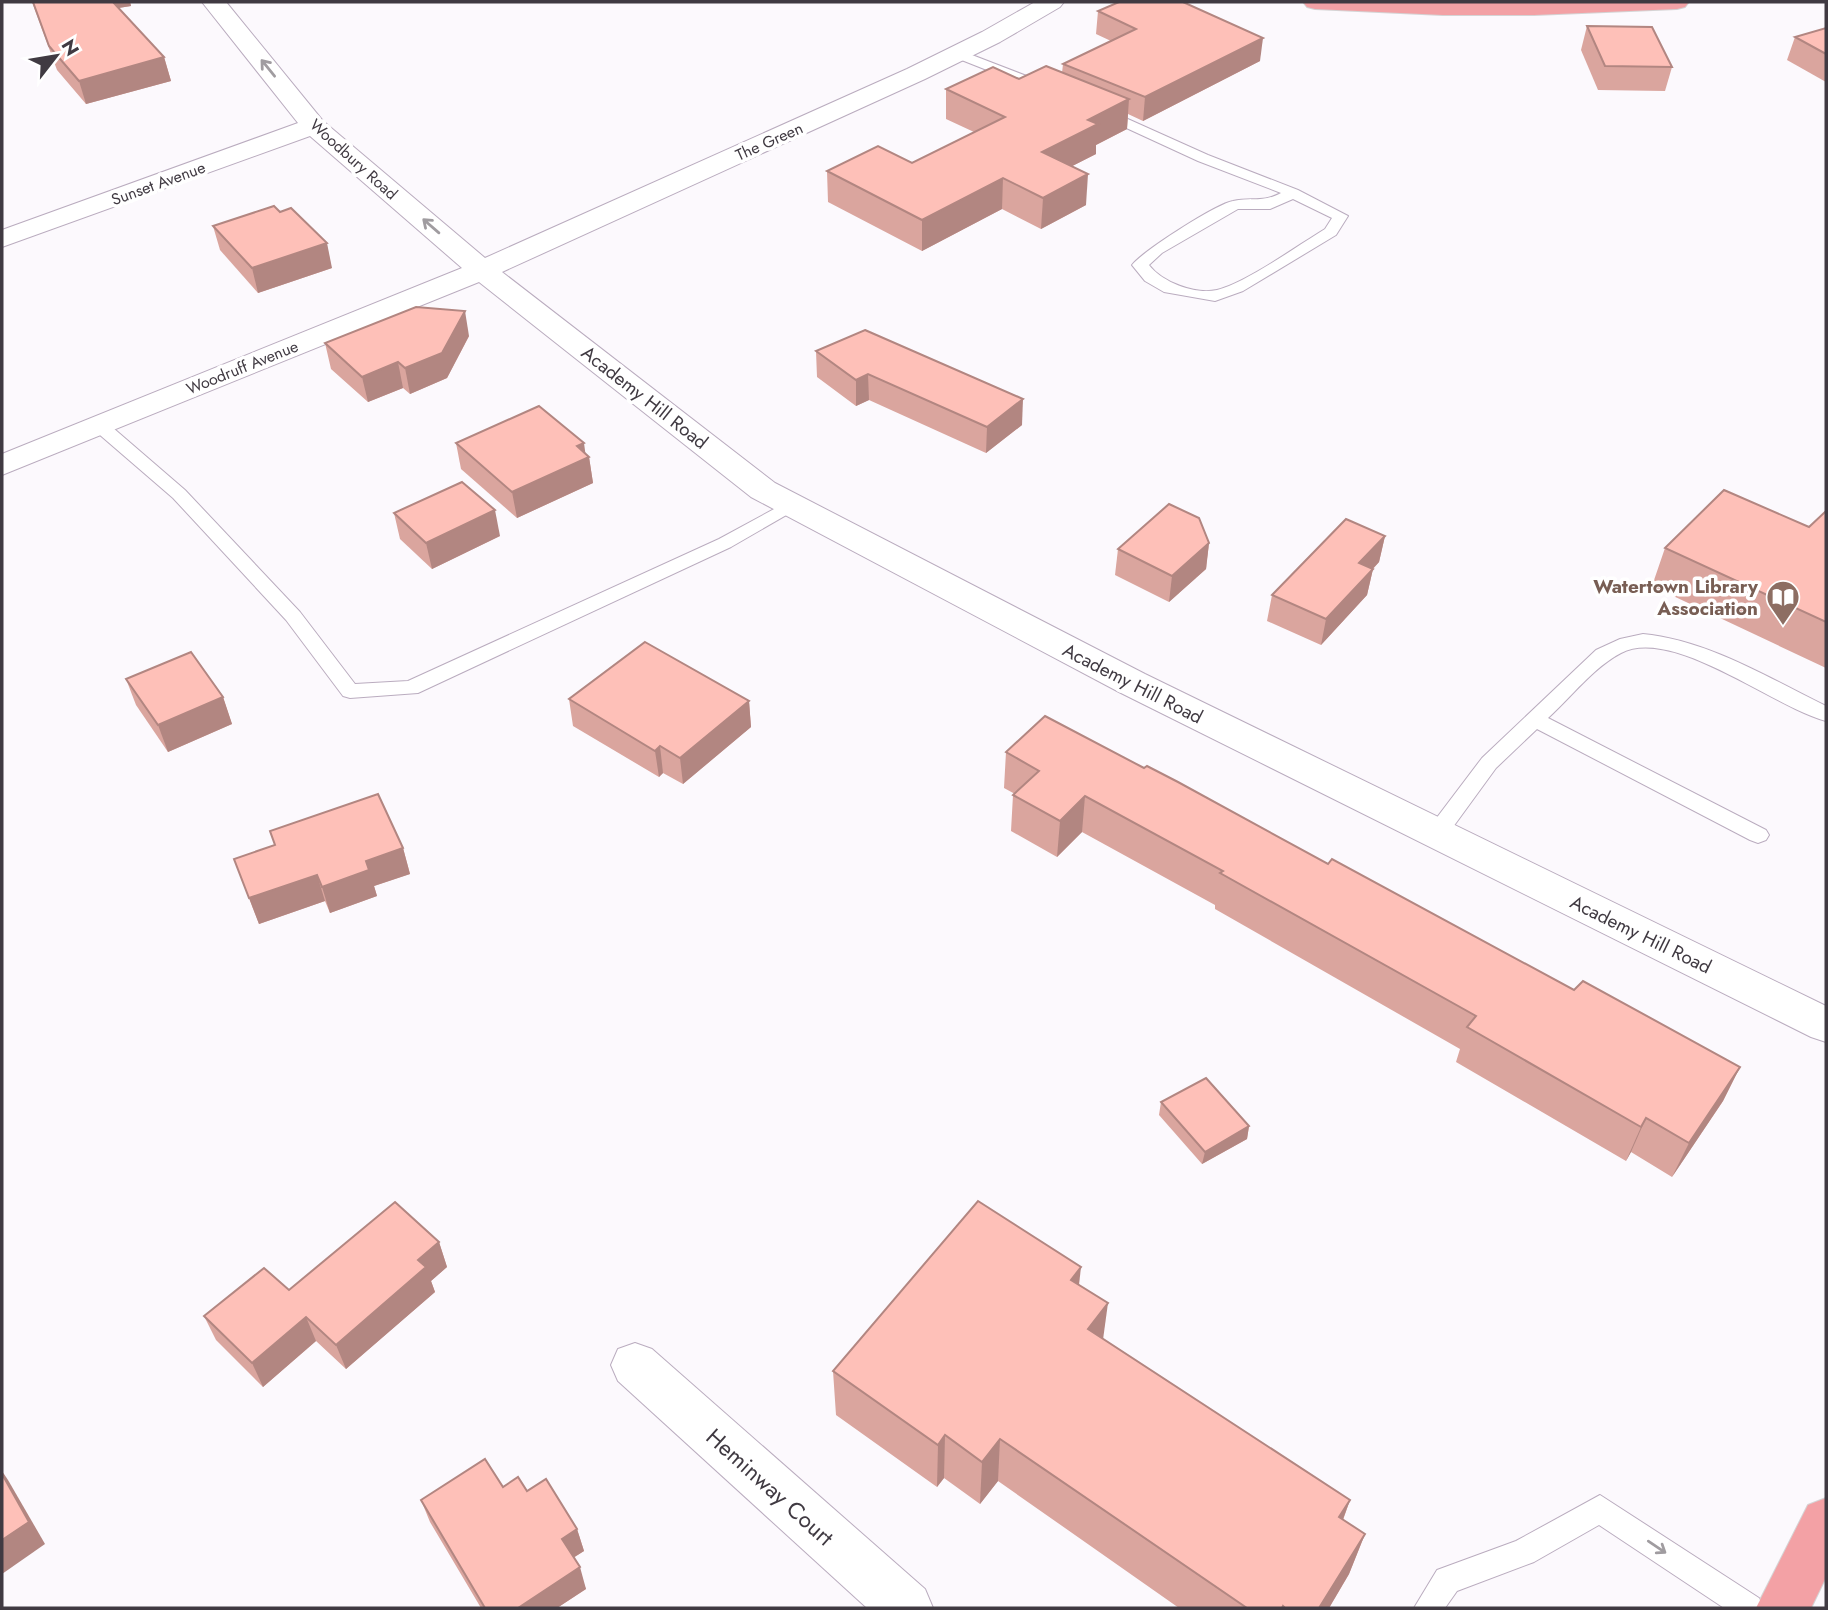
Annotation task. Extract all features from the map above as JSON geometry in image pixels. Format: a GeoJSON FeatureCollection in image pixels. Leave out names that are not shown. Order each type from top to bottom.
{"type":"FeatureCollection","features":[{"type":"Feature","properties":{"kind":"main road"},"geometry":{"type":"LineString","coordinates":[[1315,2],[1443,8],[1677,2]]}},
{"type":"Feature","properties":{"kind":"main road"},"geometry":{"type":"LineString","coordinates":[[1783,1608],[1826,1523]]}},
{"type":"Feature","properties":{"kind":"street","name":"Woodbury Road"},"geometry":{"type":"LineString","coordinates":[[214,2],[314,127],[482,271]]}},
{"type":"Feature","properties":{"kind":"street","name":"The Green"},"geometry":{"type":"LineString","coordinates":[[482,271],[959,54],[1052,2]]}},
{"type":"Feature","properties":{"kind":"street","name":"Sunset Avenue"},"geometry":{"type":"LineString","coordinates":[[2,239],[314,127]]}},
{"type":"Feature","properties":{"kind":"street","name":"Woodruff Avenue"},"geometry":{"type":"LineString","coordinates":[[2,464],[482,271]]}},
{"type":"Feature","properties":{"kind":"street","name":"Academy Hill Road"},"geometry":{"type":"LineString","coordinates":[[482,271],[763,490],[1132,683],[1826,1025]]}},
{"type":"Feature","properties":{"kind":"street","name":"Heminway Court"},"geometry":{"type":"LineString","coordinates":[[635,1364],[906,1608]]}},
{"type":"Feature","properties":{"kind":"lane"},"geometry":{"type":"LineString","coordinates":[[959,54],[1063,96]]}},
{"type":"Feature","properties":{"kind":"lane"},"geometry":{"type":"LineString","coordinates":[[1087,106],[1125,120],[1203,158],[1293,193],[1340,216],[1331,232],[1237,288],[1215,296],[1170,289],[1151,278],[1140,265],[1157,250],[1234,205],[1270,205],[1293,193]]}},
{"type":"Feature","properties":{"kind":"lane"},"geometry":{"type":"LineString","coordinates":[[99,425],[179,494],[293,616],[350,691],[411,688],[725,543],[793,506]]}},
{"type":"Feature","properties":{"kind":"lane"},"geometry":{"type":"LineString","coordinates":[[1437,834],[1489,763],[1604,655],[1621,644],[1644,639],[1673,644],[1826,714]]}},
{"type":"Feature","properties":{"kind":"lane"},"geometry":{"type":"LineString","coordinates":[[1535,720],[1758,835]]}},
{"type":"Feature","properties":{"kind":"lane"},"geometry":{"type":"LineString","coordinates":[[1428,1608],[1447,1580],[1524,1552],[1600,1510],[1749,1608]]}},
{"type":"Feature","properties":{"kind":"building"},"geometry":{"type":"Polygon","coordinates":[[[33,2],[113,2],[164,57],[79,81],[49,46],[33,2]]]}},
{"type":"Feature","properties":{"kind":"building"},"geometry":{"type":"Polygon","coordinates":[[[1119,2],[1183,2],[1263,38],[1145,97],[1063,64],[1136,29],[1098,11],[1119,2]]]}},
{"type":"Feature","properties":{"kind":"building"},"geometry":{"type":"Polygon","coordinates":[[[1587,26],[1652,27],[1672,67],[1605,66],[1587,26]]]}},
{"type":"Feature","properties":{"kind":"building"},"geometry":{"type":"Polygon","coordinates":[[[1826,28],[1826,54],[1795,37],[1826,28]]]}},
{"type":"Feature","properties":{"kind":"building"},"geometry":{"type":"Polygon","coordinates":[[[1046,66],[1129,99],[1088,120],[1098,124],[1042,152],[1088,174],[1043,198],[1003,178],[922,220],[827,171],[878,146],[912,163],[1005,117],[946,89],[993,67],[1019,79],[1046,66]]]}},
{"type":"Feature","properties":{"kind":"building"},"geometry":{"type":"Polygon","coordinates":[[[274,206],[280,212],[291,208],[327,243],[252,268],[213,226],[274,206]]]}},
{"type":"Feature","properties":{"kind":"building"},"geometry":{"type":"Polygon","coordinates":[[[416,307],[465,311],[442,353],[405,368],[398,362],[362,377],[325,343],[416,307]]]}},
{"type":"Feature","properties":{"kind":"building"},"geometry":{"type":"Polygon","coordinates":[[[865,330],[1023,399],[987,427],[868,374],[856,380],[816,351],[865,330]]]}},
{"type":"Feature","properties":{"kind":"building"},"geometry":{"type":"Polygon","coordinates":[[[539,406],[584,443],[577,446],[589,457],[512,492],[456,443],[539,406]]]}},
{"type":"Feature","properties":{"kind":"building"},"geometry":{"type":"Polygon","coordinates":[[[462,482],[495,510],[426,543],[394,513],[462,482]]]}},
{"type":"Feature","properties":{"kind":"building"},"geometry":{"type":"Polygon","coordinates":[[[1724,490],[1809,527],[1826,511],[1826,622],[1665,548],[1724,490]]]}},
{"type":"Feature","properties":{"kind":"building"},"geometry":{"type":"Polygon","coordinates":[[[1169,504],[1199,518],[1209,543],[1172,576],[1118,549],[1169,504]]]}},
{"type":"Feature","properties":{"kind":"building"},"geometry":{"type":"Polygon","coordinates":[[[1346,519],[1385,536],[1359,563],[1373,569],[1326,619],[1272,595],[1346,519]]]}},
{"type":"Feature","properties":{"kind":"building"},"geometry":{"type":"Polygon","coordinates":[[[645,642],[749,701],[680,758],[660,746],[655,751],[569,699],[645,642]]]}},
{"type":"Feature","properties":{"kind":"building"},"geometry":{"type":"Polygon","coordinates":[[[191,652],[223,697],[158,725],[126,679],[191,652]]]}},
{"type":"Feature","properties":{"kind":"building"},"geometry":{"type":"Polygon","coordinates":[[[1045,716],[1144,768],[1147,766],[1178,782],[1328,864],[1332,859],[1574,990],[1583,981],[1740,1067],[1689,1143],[1646,1118],[1641,1127],[1467,1027],[1476,1016],[1220,873],[1223,871],[1085,796],[1060,821],[1013,795],[1039,771],[1006,752],[1045,716]]]}},
{"type":"Feature","properties":{"kind":"building"},"geometry":{"type":"Polygon","coordinates":[[[378,794],[403,848],[366,861],[369,870],[322,887],[317,875],[249,898],[234,859],[275,845],[270,831],[378,794]]]}},
{"type":"Feature","properties":{"kind":"building"},"geometry":{"type":"Polygon","coordinates":[[[1206,1078],[1249,1126],[1205,1152],[1161,1102],[1206,1078]]]}},
{"type":"Feature","properties":{"kind":"building"},"geometry":{"type":"Polygon","coordinates":[[[978,1201],[1081,1267],[1071,1280],[1108,1303],[1088,1329],[1350,1500],[1339,1517],[1365,1534],[1319,1608],[1247,1608],[1000,1439],[982,1462],[945,1435],[938,1445],[833,1371],[978,1201]]]}},
{"type":"Feature","properties":{"kind":"building"},"geometry":{"type":"Polygon","coordinates":[[[395,1202],[439,1242],[418,1260],[426,1267],[336,1345],[306,1317],[252,1363],[204,1316],[264,1268],[289,1290],[395,1202]]]}},
{"type":"Feature","properties":{"kind":"building"},"geometry":{"type":"Polygon","coordinates":[[[485,1459],[503,1487],[518,1477],[527,1491],[546,1479],[577,1529],[562,1539],[580,1567],[518,1608],[485,1608],[421,1500],[485,1459]]]}},
{"type":"Feature","properties":{"kind":"building"},"geometry":{"type":"Polygon","coordinates":[[[2,1474],[29,1522],[2,1540],[2,1474]]]}},
{"type":"Feature","properties":{"kind":"place","name":"Watertown Library Association"},"geometry":{"type":"Point","coordinates":[1783,627]}}]}
